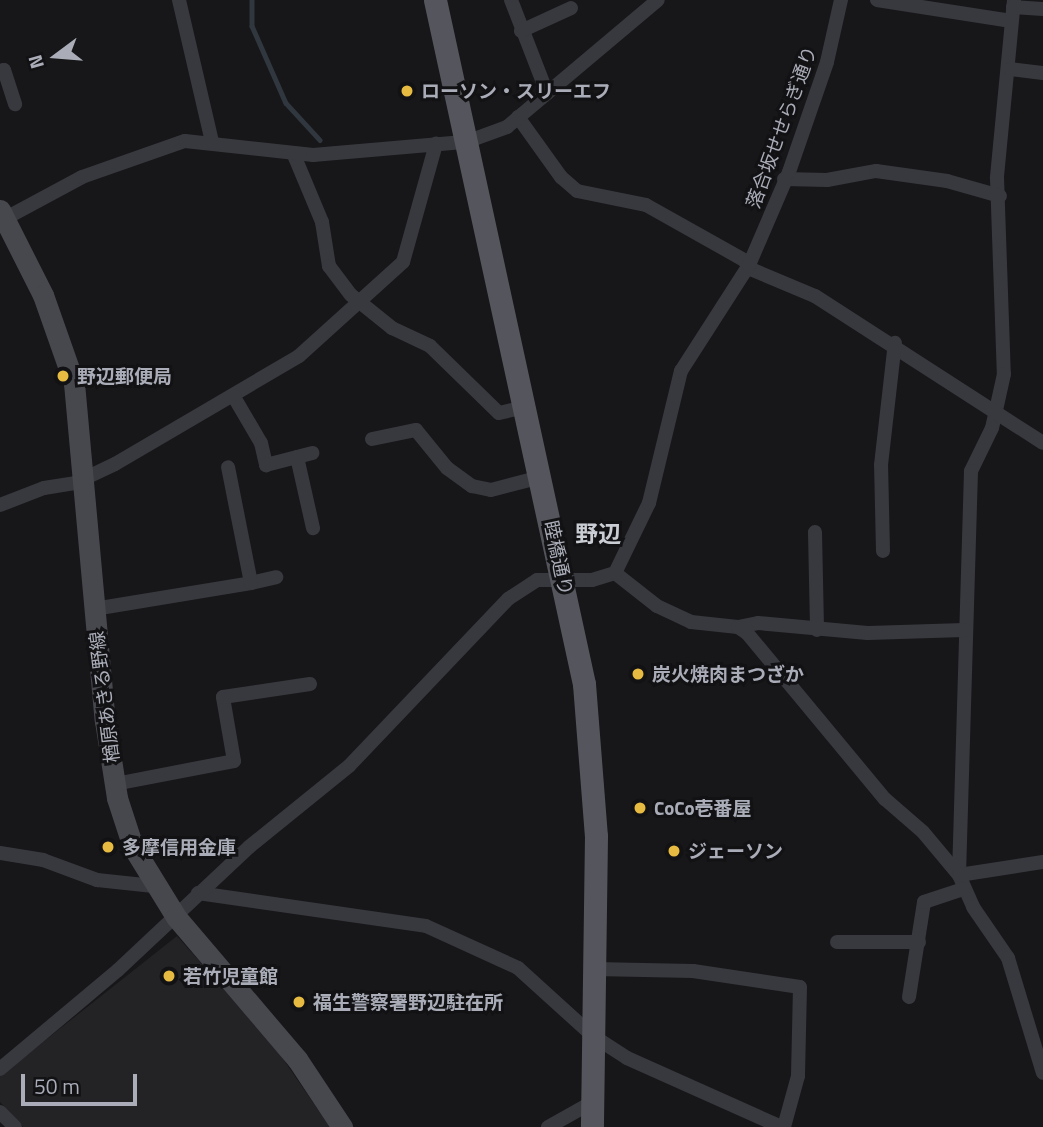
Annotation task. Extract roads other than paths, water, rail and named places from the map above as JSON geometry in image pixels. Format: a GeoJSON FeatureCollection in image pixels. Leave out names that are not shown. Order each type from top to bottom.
{"type":"FeatureCollection","features":[{"type":"Feature","properties":{"kind":"main road","name":"睦橋通り"},"geometry":{"type":"LineString","coordinates":[[435,0],[564,581],[584,684],[594,781],[592,1127]]}},
{"type":"Feature","properties":{"kind":"main road","name":"楢原あきる野線"},"geometry":{"type":"LineString","coordinates":[[3,214],[67,356],[84,478],[94,609],[115,784],[133,847],[154,886],[176,917],[297,1059],[342,1127]]}},
{"type":"Feature","properties":{"kind":"street"},"geometry":{"type":"LineString","coordinates":[[179,0],[212,142]]}},
{"type":"Feature","properties":{"kind":"street"},"geometry":{"type":"LineString","coordinates":[[511,0],[547,93]]}},
{"type":"Feature","properties":{"kind":"street"},"geometry":{"type":"LineString","coordinates":[[3,214],[112,166],[185,141],[212,142],[294,155],[466,142],[507,127],[658,0]]}},
{"type":"Feature","properties":{"kind":"street","name":"落合坂せせらぎ通り"},"geometry":{"type":"LineString","coordinates":[[615,573],[649,502],[681,371],[749,265],[785,179],[827,62],[841,0]]}},
{"type":"Feature","properties":{"kind":"street"},"geometry":{"type":"LineString","coordinates":[[877,0],[1043,9]]}},
{"type":"Feature","properties":{"kind":"street"},"geometry":{"type":"LineString","coordinates":[[521,31],[571,8]]}},
{"type":"Feature","properties":{"kind":"street"},"geometry":{"type":"LineString","coordinates":[[961,882],[964,630],[971,471],[996,416],[1004,374],[998,178],[1010,69],[1013,9]]}},
{"type":"Feature","properties":{"kind":"street"},"geometry":{"type":"LineString","coordinates":[[1010,69],[1043,73]]}},
{"type":"Feature","properties":{"kind":"street"},"geometry":{"type":"LineString","coordinates":[[0,71],[4,70],[15,104]]}},
{"type":"Feature","properties":{"kind":"street"},"geometry":{"type":"LineString","coordinates":[[518,117],[561,177],[577,191],[646,205],[749,265],[825,302],[895,343],[996,416],[1043,443]]}},
{"type":"Feature","properties":{"kind":"street"},"geometry":{"type":"LineString","coordinates":[[0,505],[84,478],[234,397],[299,356],[403,262],[436,145]]}},
{"type":"Feature","properties":{"kind":"street"},"geometry":{"type":"LineString","coordinates":[[294,155],[322,222],[329,265],[359,302],[392,328],[430,346],[499,413],[526,407]]}},
{"type":"Feature","properties":{"kind":"street"},"geometry":{"type":"LineString","coordinates":[[785,179],[827,180],[876,171],[947,181],[1000,196]]}},
{"type":"Feature","properties":{"kind":"street"},"geometry":{"type":"LineString","coordinates":[[883,551],[881,465],[895,343]]}},
{"type":"Feature","properties":{"kind":"street"},"geometry":{"type":"LineString","coordinates":[[234,397],[261,443],[267,465],[312,453]]}},
{"type":"Feature","properties":{"kind":"street"},"geometry":{"type":"LineString","coordinates":[[372,439],[416,430],[447,468],[472,486],[491,490],[541,477]]}},
{"type":"Feature","properties":{"kind":"street"},"geometry":{"type":"LineString","coordinates":[[297,457],[313,528]]}},
{"type":"Feature","properties":{"kind":"street"},"geometry":{"type":"LineString","coordinates":[[228,467],[251,583]]}},
{"type":"Feature","properties":{"kind":"street"},"geometry":{"type":"LineString","coordinates":[[816,532],[817,629]]}},
{"type":"Feature","properties":{"kind":"street"},"geometry":{"type":"LineString","coordinates":[[0,1069],[176,917],[198,893],[349,766],[508,599],[537,580],[564,581],[615,573],[657,606],[691,622],[738,628],[758,623],[817,629],[964,630]]}},
{"type":"Feature","properties":{"kind":"street"},"geometry":{"type":"LineString","coordinates":[[94,609],[276,577]]}},
{"type":"Feature","properties":{"kind":"street"},"geometry":{"type":"LineString","coordinates":[[738,628],[885,799],[923,832],[961,882],[1008,958],[1043,1073]]}},
{"type":"Feature","properties":{"kind":"street"},"geometry":{"type":"LineString","coordinates":[[115,784],[234,761],[223,697],[310,684]]}},
{"type":"Feature","properties":{"kind":"street"},"geometry":{"type":"LineString","coordinates":[[0,853],[43,860],[97,880],[154,886]]}},
{"type":"Feature","properties":{"kind":"street"},"geometry":{"type":"LineString","coordinates":[[909,997],[924,902],[961,882],[1043,862]]}},
{"type":"Feature","properties":{"kind":"street"},"geometry":{"type":"LineString","coordinates":[[198,893],[426,926],[518,968],[593,1036],[627,1058],[783,1127],[799,1076],[800,987],[694,971],[594,969]]}},
{"type":"Feature","properties":{"kind":"street"},"geometry":{"type":"LineString","coordinates":[[837,942],[919,942]]}},
{"type":"Feature","properties":{"kind":"street"},"geometry":{"type":"LineString","coordinates":[[548,1127],[593,1102]]}},
{"type":"Feature","properties":{"kind":"street"},"geometry":{"type":"LineString","coordinates":[[0,1112],[15,1127]]}},
{"type":"Feature","properties":{"kind":"waterway"},"geometry":{"type":"LineString","coordinates":[[252,0],[252,26],[286,103],[320,140]]}},
{"type":"Feature","properties":{"kind":"place","name":"ローソン・スリーエフ"},"geometry":{"type":"Point","coordinates":[407,91]}},
{"type":"Feature","properties":{"kind":"place","name":"野辺郵便局"},"geometry":{"type":"Point","coordinates":[63,376]}},
{"type":"Feature","properties":{"kind":"place","name":"炭火焼肉まつざか"},"geometry":{"type":"Point","coordinates":[638,674]}},
{"type":"Feature","properties":{"kind":"place","name":"CoCo壱番屋"},"geometry":{"type":"Point","coordinates":[640,808]}},
{"type":"Feature","properties":{"kind":"place","name":"多摩信用金庫"},"geometry":{"type":"Point","coordinates":[108,847]}},
{"type":"Feature","properties":{"kind":"place","name":"ジェーソン"},"geometry":{"type":"Point","coordinates":[674,851]}},
{"type":"Feature","properties":{"kind":"place","name":"若竹児童館"},"geometry":{"type":"Point","coordinates":[169,976]}},
{"type":"Feature","properties":{"kind":"place","name":"福生警察署野辺駐在所"},"geometry":{"type":"Point","coordinates":[299,1002]}},
{"type":"Feature","properties":{"kind":"district","name":"野辺"},"geometry":{"type":"Point","coordinates":[598,534]}}]}
